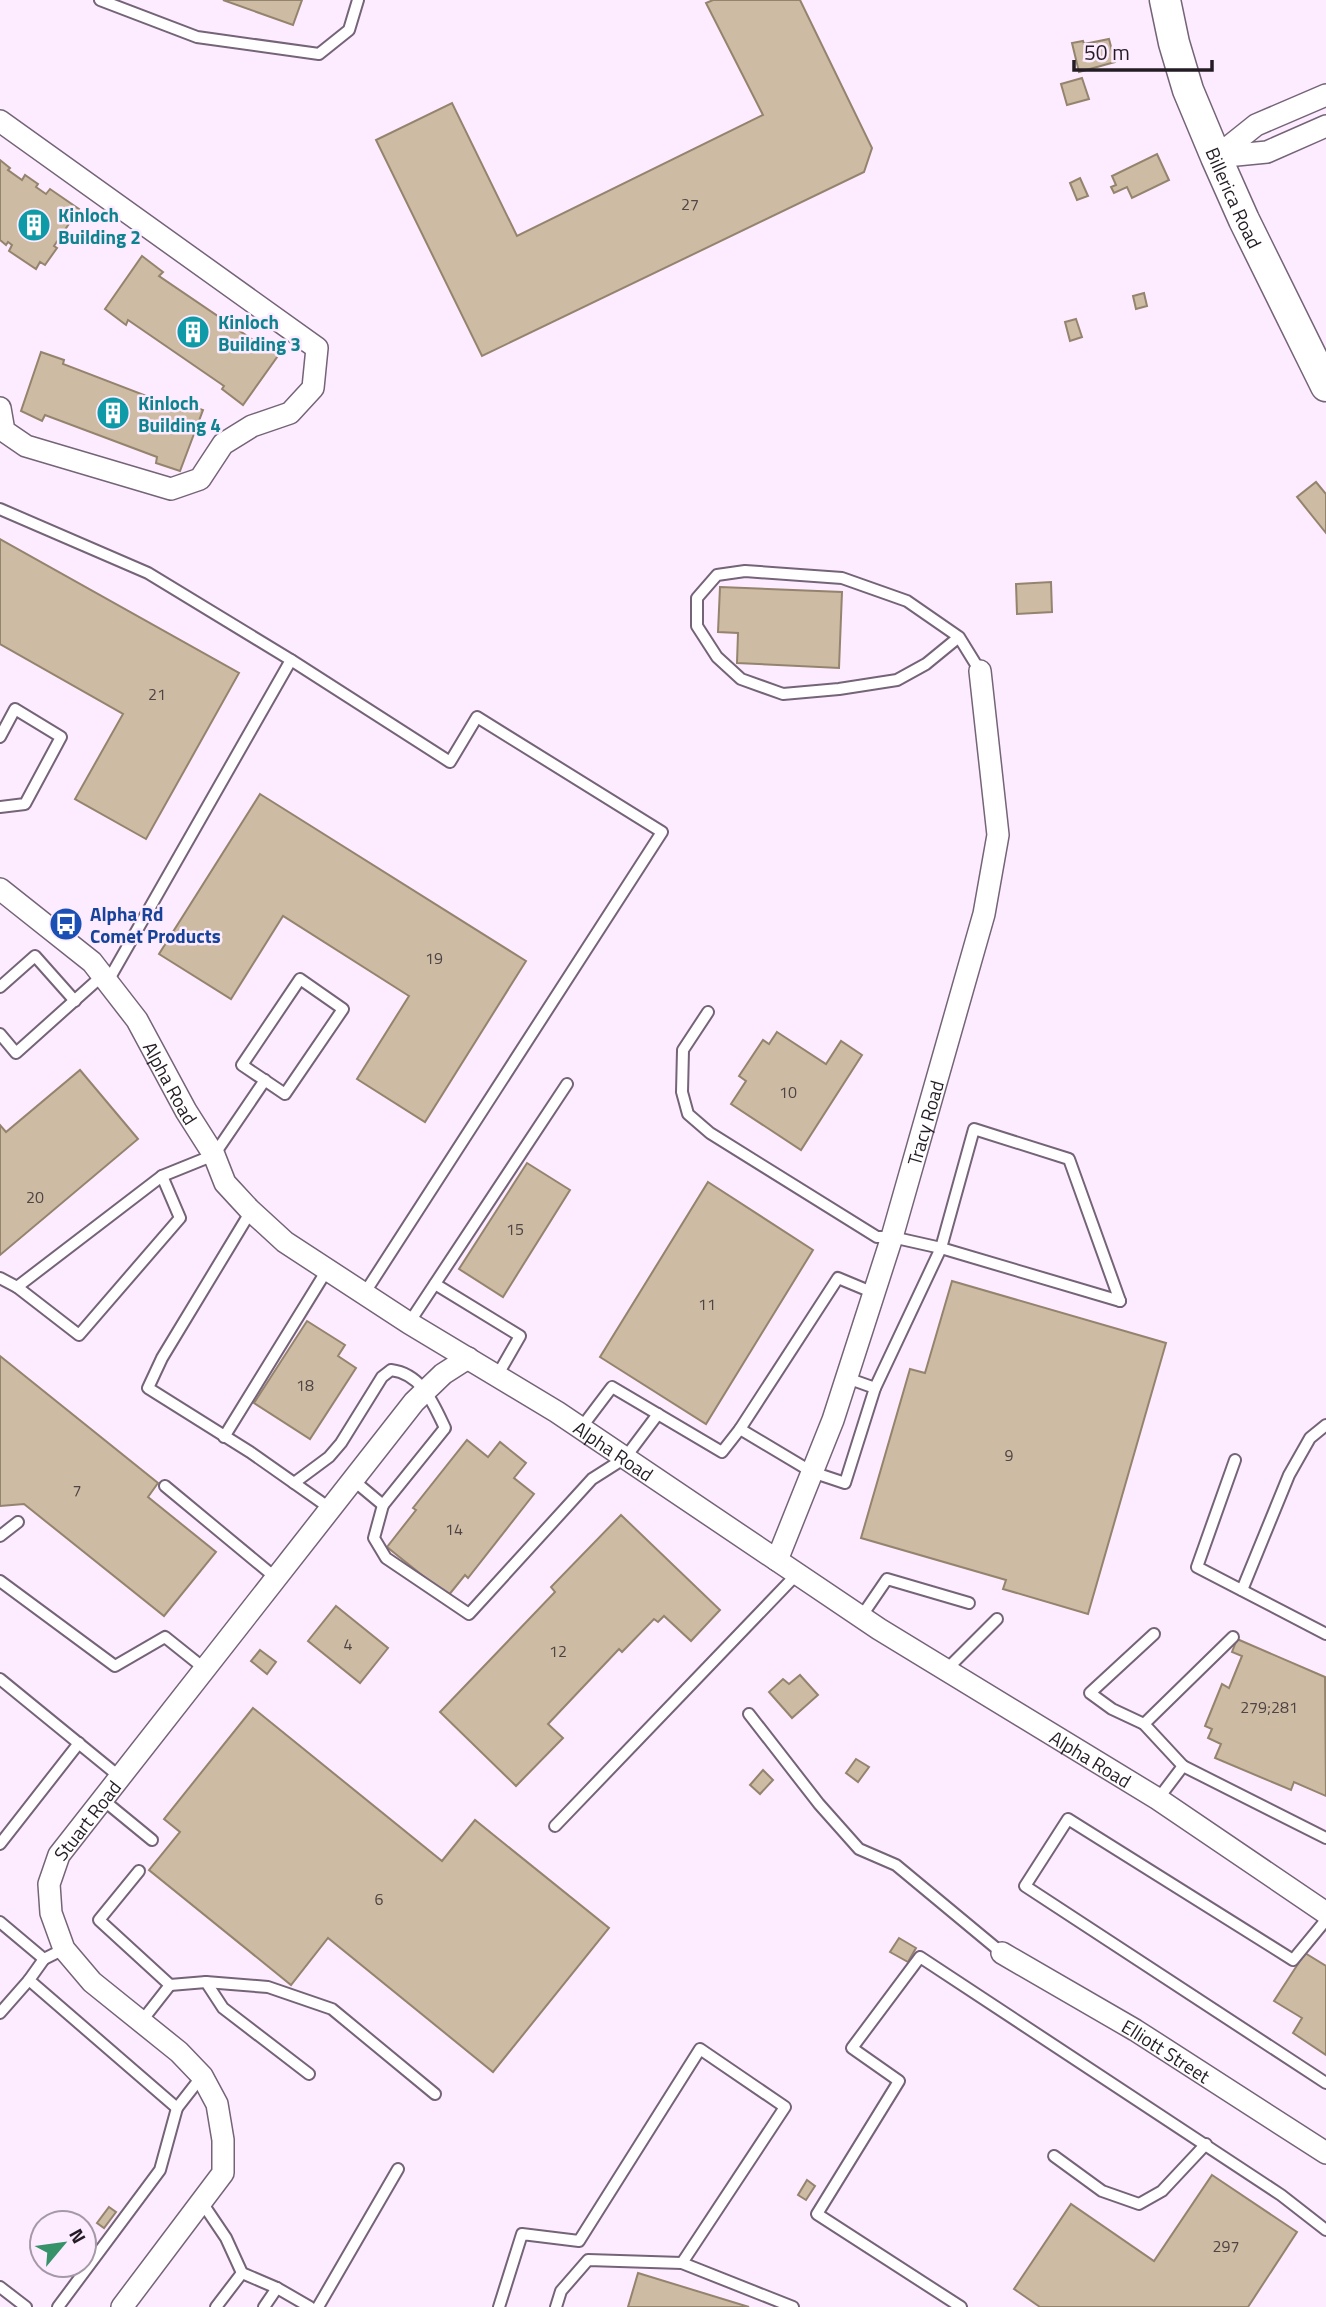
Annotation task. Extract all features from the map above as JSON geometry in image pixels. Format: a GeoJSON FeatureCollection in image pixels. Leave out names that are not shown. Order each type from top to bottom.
{"type":"FeatureCollection","features":[{"type":"Feature","properties":{"kind":"main road","name":"Billerica Road"},"geometry":{"type":"LineString","coordinates":[[1165,0],[1188,90],[1244,220],[1326,386]]}},
{"type":"Feature","properties":{"kind":"street"},"geometry":{"type":"LineString","coordinates":[[1216,157],[1256,125],[1326,95]]}},
{"type":"Feature","properties":{"kind":"street"},"geometry":{"type":"LineString","coordinates":[[0,121],[317,348],[313,388],[290,413],[252,426],[223,444],[200,480],[171,489],[26,446],[4,431],[0,408]]}},
{"type":"Feature","properties":{"kind":"street"},"geometry":{"type":"LineString","coordinates":[[1216,157],[1267,152],[1326,126]]}},
{"type":"Feature","properties":{"kind":"street","name":"Tracy Road"},"geometry":{"type":"LineString","coordinates":[[777,1560],[846,1378],[892,1237],[984,914],[998,835],[980,671]]}},
{"type":"Feature","properties":{"kind":"street","name":"Alpha Road"},"geometry":{"type":"LineString","coordinates":[[0,889],[92,962],[106,978],[137,1020],[186,1111],[214,1155],[225,1183],[285,1242],[409,1323],[581,1428],[861,1617],[1158,1799],[1326,1914]]}},
{"type":"Feature","properties":{"kind":"street","name":"Stuart Road"},"geometry":{"type":"LineString","coordinates":[[122,2307],[223,2173],[223,2140],[217,2104],[202,2076],[179,2052],[92,1982],[64,1949],[51,1913],[50,1884],[59,1855],[414,1402],[443,1374],[468,1358]]}},
{"type":"Feature","properties":{"kind":"street","name":"Elliott Street"},"geometry":{"type":"LineString","coordinates":[[1002,1953],[1135,2029],[1326,2153]]}},
{"type":"Feature","properties":{"kind":"lane"},"geometry":{"type":"LineString","coordinates":[[100,0],[197,37],[319,54],[349,30],[358,0]]}},
{"type":"Feature","properties":{"kind":"lane"},"geometry":{"type":"LineString","coordinates":[[0,509],[148,573],[291,660],[450,762],[477,717],[662,832],[364,1294]]}},
{"type":"Feature","properties":{"kind":"lane"},"geometry":{"type":"LineString","coordinates":[[959,636],[926,664],[897,680],[783,694],[741,679],[717,657],[697,626],[697,598],[718,575],[746,570],[842,578],[907,601],[959,636],[980,671]]}},
{"type":"Feature","properties":{"kind":"lane"},"geometry":{"type":"LineString","coordinates":[[0,1034],[16,1052],[106,978],[291,660]]}},
{"type":"Feature","properties":{"kind":"lane"},"geometry":{"type":"LineString","coordinates":[[0,737],[15,709],[61,737],[25,804],[0,807]]}},
{"type":"Feature","properties":{"kind":"lane"},"geometry":{"type":"LineString","coordinates":[[0,987],[35,956],[75,1001]]}},
{"type":"Feature","properties":{"kind":"lane"},"geometry":{"type":"LineString","coordinates":[[300,979],[343,1009],[285,1094],[265,1080],[242,1065],[300,979]]}},
{"type":"Feature","properties":{"kind":"lane"},"geometry":{"type":"LineString","coordinates":[[708,1012],[683,1050],[681,1091],[688,1114],[710,1133],[877,1237],[892,1237],[941,1248],[1120,1301],[1069,1159],[974,1129],[941,1248],[875,1388],[845,1483],[812,1472],[740,1429]]}},
{"type":"Feature","properties":{"kind":"lane"},"geometry":{"type":"LineString","coordinates":[[17,1287],[162,1176],[214,1155],[265,1080]]}},
{"type":"Feature","properties":{"kind":"lane"},"geometry":{"type":"LineString","coordinates":[[409,1323],[568,1084]]}},
{"type":"Feature","properties":{"kind":"lane"},"geometry":{"type":"LineString","coordinates":[[0,1278],[17,1287],[79,1335],[180,1218],[162,1176]]}},
{"type":"Feature","properties":{"kind":"lane"},"geometry":{"type":"LineString","coordinates":[[251,1211],[162,1358],[148,1388],[250,1452],[331,1509]]}},
{"type":"Feature","properties":{"kind":"lane"},"geometry":{"type":"LineString","coordinates":[[224,1437],[327,1270]]}},
{"type":"Feature","properties":{"kind":"lane"},"geometry":{"type":"LineString","coordinates":[[581,1428],[612,1387],[722,1451],[740,1429],[838,1278],[874,1293]]}},
{"type":"Feature","properties":{"kind":"lane"},"geometry":{"type":"LineString","coordinates":[[435,1284],[520,1336],[497,1376]]}},
{"type":"Feature","properties":{"kind":"lane"},"geometry":{"type":"LineString","coordinates":[[294,1483],[330,1457],[382,1377],[391,1370],[403,1371],[427,1390],[445,1428],[383,1505],[374,1538],[386,1558],[469,1615],[592,1479],[625,1458],[658,1414]]}},
{"type":"Feature","properties":{"kind":"lane"},"geometry":{"type":"LineString","coordinates":[[846,1378],[875,1388]]}},
{"type":"Feature","properties":{"kind":"lane"},"geometry":{"type":"LineString","coordinates":[[1242,1590],[1289,1475],[1310,1438],[1326,1425]]}},
{"type":"Feature","properties":{"kind":"lane"},"geometry":{"type":"LineString","coordinates":[[1235,1460],[1198,1567],[1326,1634]]}},
{"type":"Feature","properties":{"kind":"lane"},"geometry":{"type":"LineString","coordinates":[[353,1480],[383,1505]]}},
{"type":"Feature","properties":{"kind":"lane"},"geometry":{"type":"LineString","coordinates":[[165,1486],[276,1578]]}},
{"type":"Feature","properties":{"kind":"lane"},"geometry":{"type":"LineString","coordinates":[[0,1536],[18,1522]]}},
{"type":"Feature","properties":{"kind":"lane"},"geometry":{"type":"LineString","coordinates":[[555,1826],[797,1574]]}},
{"type":"Feature","properties":{"kind":"lane"},"geometry":{"type":"LineString","coordinates":[[861,1617],[887,1579],[969,1603]]}},
{"type":"Feature","properties":{"kind":"lane"},"geometry":{"type":"LineString","coordinates":[[0,1581],[116,1666],[165,1637],[205,1669]]}},
{"type":"Feature","properties":{"kind":"lane"},"geometry":{"type":"LineString","coordinates":[[946,1670],[997,1619]]}},
{"type":"Feature","properties":{"kind":"lane"},"geometry":{"type":"LineString","coordinates":[[1154,1634],[1090,1693],[1112,1709],[1144,1724],[1183,1766],[1326,1838]]}},
{"type":"Feature","properties":{"kind":"lane"},"geometry":{"type":"LineString","coordinates":[[1144,1724],[1233,1637]]}},
{"type":"Feature","properties":{"kind":"lane"},"geometry":{"type":"LineString","coordinates":[[0,1679],[120,1777]]}},
{"type":"Feature","properties":{"kind":"lane"},"geometry":{"type":"LineString","coordinates":[[749,1714],[818,1804],[859,1849],[896,1865],[1002,1953]]}},
{"type":"Feature","properties":{"kind":"lane"},"geometry":{"type":"LineString","coordinates":[[0,1844],[79,1743]]}},
{"type":"Feature","properties":{"kind":"lane"},"geometry":{"type":"LineString","coordinates":[[1158,1799],[1183,1766]]}},
{"type":"Feature","properties":{"kind":"lane"},"geometry":{"type":"LineString","coordinates":[[102,1799],[152,1840]]}},
{"type":"Feature","properties":{"kind":"lane"},"geometry":{"type":"LineString","coordinates":[[1326,1914],[1293,1960],[1068,1819],[1025,1886],[1326,2082]]}},
{"type":"Feature","properties":{"kind":"lane"},"geometry":{"type":"LineString","coordinates":[[139,1871],[99,1920],[170,1985]]}},
{"type":"Feature","properties":{"kind":"lane"},"geometry":{"type":"LineString","coordinates":[[0,1922],[44,1959]]}},
{"type":"Feature","properties":{"kind":"lane"},"geometry":{"type":"LineString","coordinates":[[0,2013],[44,1959],[64,1949]]}},
{"type":"Feature","properties":{"kind":"lane"},"geometry":{"type":"LineString","coordinates":[[961,2307],[817,2214],[899,2081],[852,2048],[920,1957],[1281,2194],[1326,2230]]}},
{"type":"Feature","properties":{"kind":"lane"},"geometry":{"type":"LineString","coordinates":[[29,1980],[177,2108]]}},
{"type":"Feature","properties":{"kind":"lane"},"geometry":{"type":"LineString","coordinates":[[206,1982],[223,2008],[309,2074]]}},
{"type":"Feature","properties":{"kind":"lane"},"geometry":{"type":"LineString","coordinates":[[141,2022],[170,1985],[206,1982],[268,1987],[332,2009],[435,2094]]}},
{"type":"Feature","properties":{"kind":"lane"},"geometry":{"type":"LineString","coordinates":[[499,2307],[522,2234],[579,2241],[700,2049],[785,2107],[682,2263]]}},
{"type":"Feature","properties":{"kind":"lane"},"geometry":{"type":"LineString","coordinates":[[58,2307],[160,2170],[177,2108],[202,2076]]}},
{"type":"Feature","properties":{"kind":"lane"},"geometry":{"type":"LineString","coordinates":[[1054,2156],[1102,2191],[1139,2204],[1162,2191],[1206,2144]]}},
{"type":"Feature","properties":{"kind":"lane"},"geometry":{"type":"LineString","coordinates":[[318,2307],[398,2169]]}},
{"type":"Feature","properties":{"kind":"lane"},"geometry":{"type":"LineString","coordinates":[[201,2201],[226,2238],[242,2273],[277,2288],[310,2307]]}},
{"type":"Feature","properties":{"kind":"lane"},"geometry":{"type":"LineString","coordinates":[[556,2307],[561,2291],[588,2260],[682,2263],[793,2307]]}},
{"type":"Feature","properties":{"kind":"lane"},"geometry":{"type":"LineString","coordinates":[[216,2307],[242,2273]]}},
{"type":"Feature","properties":{"kind":"lane"},"geometry":{"type":"LineString","coordinates":[[0,2287],[26,2307]]}},
{"type":"Feature","properties":{"kind":"lane"},"geometry":{"type":"LineString","coordinates":[[264,2307],[277,2288]]}},
{"type":"Feature","properties":{"kind":"building"},"geometry":{"type":"Polygon","coordinates":[[[223,0],[302,0],[293,25],[223,0]]]}},
{"type":"Feature","properties":{"kind":"building"},"geometry":{"type":"Polygon","coordinates":[[[713,0],[800,0],[872,148],[864,172],[482,356],[376,140],[452,103],[517,236],[763,115],[706,3],[713,0]]]}},
{"type":"Feature","properties":{"kind":"building"},"geometry":{"type":"Polygon","coordinates":[[[1109,39],[1115,62],[1079,72],[1072,43],[1083,41],[1084,44],[1109,39]]]}},
{"type":"Feature","properties":{"kind":"building"},"geometry":{"type":"Polygon","coordinates":[[[1082,78],[1089,99],[1067,105],[1061,84],[1082,78]]]}},
{"type":"Feature","properties":{"kind":"building"},"geometry":{"type":"Polygon","coordinates":[[[1157,154],[1169,180],[1132,198],[1127,187],[1114,193],[1111,187],[1116,185],[1112,176],[1157,154]]]}},
{"type":"Feature","properties":{"kind":"building","name":"Kinloch Building 2"},"geometry":{"type":"Polygon","coordinates":[[[0,160],[22,180],[25,175],[46,194],[50,189],[79,209],[54,246],[57,248],[45,265],[40,262],[36,269],[9,251],[12,245],[8,242],[6,245],[0,240],[0,160]]]}},
{"type":"Feature","properties":{"kind":"building"},"geometry":{"type":"Polygon","coordinates":[[[1080,178],[1088,196],[1077,200],[1070,183],[1080,178]]]}},
{"type":"Feature","properties":{"kind":"building","name":"Kinloch Building 3"},"geometry":{"type":"Polygon","coordinates":[[[142,256],[163,272],[159,276],[256,342],[260,339],[280,353],[243,405],[222,389],[224,386],[128,320],[126,325],[105,309],[142,256]]]}},
{"type":"Feature","properties":{"kind":"building"},"geometry":{"type":"Polygon","coordinates":[[[1144,293],[1147,306],[1136,309],[1133,296],[1144,293]]]}},
{"type":"Feature","properties":{"kind":"building"},"geometry":{"type":"Polygon","coordinates":[[[1076,319],[1082,337],[1070,341],[1065,322],[1076,319]]]}},
{"type":"Feature","properties":{"kind":"building","name":"Kinloch Building 4"},"geometry":{"type":"Polygon","coordinates":[[[41,352],[64,360],[63,364],[175,407],[178,401],[203,410],[180,471],[156,463],[157,457],[45,415],[42,421],[21,411],[41,352]]]}},
{"type":"Feature","properties":{"kind":"building"},"geometry":{"type":"Polygon","coordinates":[[[1316,482],[1326,494],[1326,533],[1297,497],[1316,482]]]}},
{"type":"Feature","properties":{"kind":"building"},"geometry":{"type":"Polygon","coordinates":[[[0,539],[239,673],[146,839],[75,799],[123,714],[0,644],[0,539]]]}},
{"type":"Feature","properties":{"kind":"building"},"geometry":{"type":"Polygon","coordinates":[[[1051,582],[1052,612],[1017,614],[1016,584],[1051,582]]]}},
{"type":"Feature","properties":{"kind":"building"},"geometry":{"type":"Polygon","coordinates":[[[720,587],[842,592],[839,668],[737,663],[738,633],[718,632],[720,587]]]}},
{"type":"Feature","properties":{"kind":"building"},"geometry":{"type":"Polygon","coordinates":[[[260,794],[526,961],[425,1122],[357,1079],[409,996],[283,916],[231,999],[159,954],[260,794]]]}},
{"type":"Feature","properties":{"kind":"building"},"geometry":{"type":"Polygon","coordinates":[[[777,1032],[826,1064],[841,1041],[862,1055],[801,1150],[731,1104],[746,1081],[739,1076],[763,1040],[769,1044],[777,1032]]]}},
{"type":"Feature","properties":{"kind":"building"},"geometry":{"type":"Polygon","coordinates":[[[80,1070],[138,1139],[0,1255],[0,1125],[6,1132],[80,1070]]]}},
{"type":"Feature","properties":{"kind":"building"},"geometry":{"type":"Polygon","coordinates":[[[527,1163],[570,1190],[503,1297],[459,1269],[527,1163]]]}},
{"type":"Feature","properties":{"kind":"building"},"geometry":{"type":"Polygon","coordinates":[[[708,1182],[813,1250],[706,1424],[600,1357],[708,1182]]]}},
{"type":"Feature","properties":{"kind":"building"},"geometry":{"type":"Polygon","coordinates":[[[952,1281],[1166,1343],[1088,1614],[1003,1589],[1006,1580],[861,1538],[910,1369],[925,1373],[952,1281]]]}},
{"type":"Feature","properties":{"kind":"building"},"geometry":{"type":"Polygon","coordinates":[[[307,1321],[345,1345],[338,1356],[356,1368],[310,1439],[254,1403],[307,1321]]]}},
{"type":"Feature","properties":{"kind":"building"},"geometry":{"type":"Polygon","coordinates":[[[0,1356],[158,1483],[148,1497],[216,1552],[164,1616],[24,1504],[0,1506],[0,1356]]]}},
{"type":"Feature","properties":{"kind":"building"},"geometry":{"type":"Polygon","coordinates":[[[467,1440],[488,1457],[500,1442],[526,1463],[514,1478],[534,1494],[468,1578],[465,1575],[448,1596],[387,1547],[416,1510],[413,1508],[467,1440]]]}},
{"type":"Feature","properties":{"kind":"building"},"geometry":{"type":"Polygon","coordinates":[[[621,1515],[720,1610],[691,1641],[664,1616],[658,1622],[654,1619],[622,1652],[619,1649],[548,1724],[563,1738],[516,1786],[440,1712],[555,1592],[551,1587],[621,1515]]]}},
{"type":"Feature","properties":{"kind":"building"},"geometry":{"type":"Polygon","coordinates":[[[336,1606],[388,1648],[360,1683],[308,1641],[336,1606]]]}},
{"type":"Feature","properties":{"kind":"building"},"geometry":{"type":"Polygon","coordinates":[[[1237,1639],[1325,1677],[1326,1796],[1294,1782],[1291,1790],[1215,1758],[1221,1744],[1208,1738],[1212,1729],[1205,1726],[1222,1684],[1229,1688],[1242,1656],[1232,1652],[1237,1639]]]}},
{"type":"Feature","properties":{"kind":"building"},"geometry":{"type":"Polygon","coordinates":[[[260,1650],[276,1662],[267,1674],[251,1661],[260,1650]]]}},
{"type":"Feature","properties":{"kind":"building"},"geometry":{"type":"Polygon","coordinates":[[[800,1675],[818,1695],[792,1718],[769,1692],[783,1679],[789,1684],[800,1675]]]}},
{"type":"Feature","properties":{"kind":"building"},"geometry":{"type":"Polygon","coordinates":[[[253,1708],[442,1861],[475,1820],[609,1928],[493,2072],[328,1938],[291,1985],[149,1870],[180,1832],[164,1819],[253,1708]]]}},
{"type":"Feature","properties":{"kind":"building"},"geometry":{"type":"Polygon","coordinates":[[[856,1759],[869,1767],[858,1782],[846,1773],[856,1759]]]}},
{"type":"Feature","properties":{"kind":"building"},"geometry":{"type":"Polygon","coordinates":[[[763,1770],[773,1780],[760,1794],[750,1785],[763,1770]]]}},
{"type":"Feature","properties":{"kind":"building"},"geometry":{"type":"Polygon","coordinates":[[[899,1938],[916,1948],[908,1962],[890,1952],[899,1938]]]}},
{"type":"Feature","properties":{"kind":"building"},"geometry":{"type":"Polygon","coordinates":[[[1305,1953],[1326,1966],[1326,2055],[1293,2033],[1302,2018],[1274,2001],[1305,1953]]]}},
{"type":"Feature","properties":{"kind":"building"},"geometry":{"type":"Polygon","coordinates":[[[1212,2175],[1297,2232],[1248,2307],[1040,2307],[1014,2289],[1071,2204],[1154,2261],[1212,2175]]]}},
{"type":"Feature","properties":{"kind":"building"},"geometry":{"type":"Polygon","coordinates":[[[807,2180],[815,2186],[806,2200],[798,2195],[807,2180]]]}},
{"type":"Feature","properties":{"kind":"building"},"geometry":{"type":"Polygon","coordinates":[[[109,2207],[116,2212],[104,2228],[98,2222],[109,2207]]]}},
{"type":"Feature","properties":{"kind":"building"},"geometry":{"type":"Polygon","coordinates":[[[638,2273],[749,2307],[628,2307],[638,2273]]]}},
{"type":"Feature","properties":{"kind":"place","name":"Kinloch Building 2"},"geometry":{"type":"Point","coordinates":[34,225]}},
{"type":"Feature","properties":{"kind":"place","name":"Kinloch Building 3"},"geometry":{"type":"Point","coordinates":[193,332]}},
{"type":"Feature","properties":{"kind":"place","name":"Kinloch Building 4"},"geometry":{"type":"Point","coordinates":[113,413]}},
{"type":"Feature","properties":{"kind":"place","name":"Alpha Rd Comet Products"},"geometry":{"type":"Point","coordinates":[66,924]}}]}
